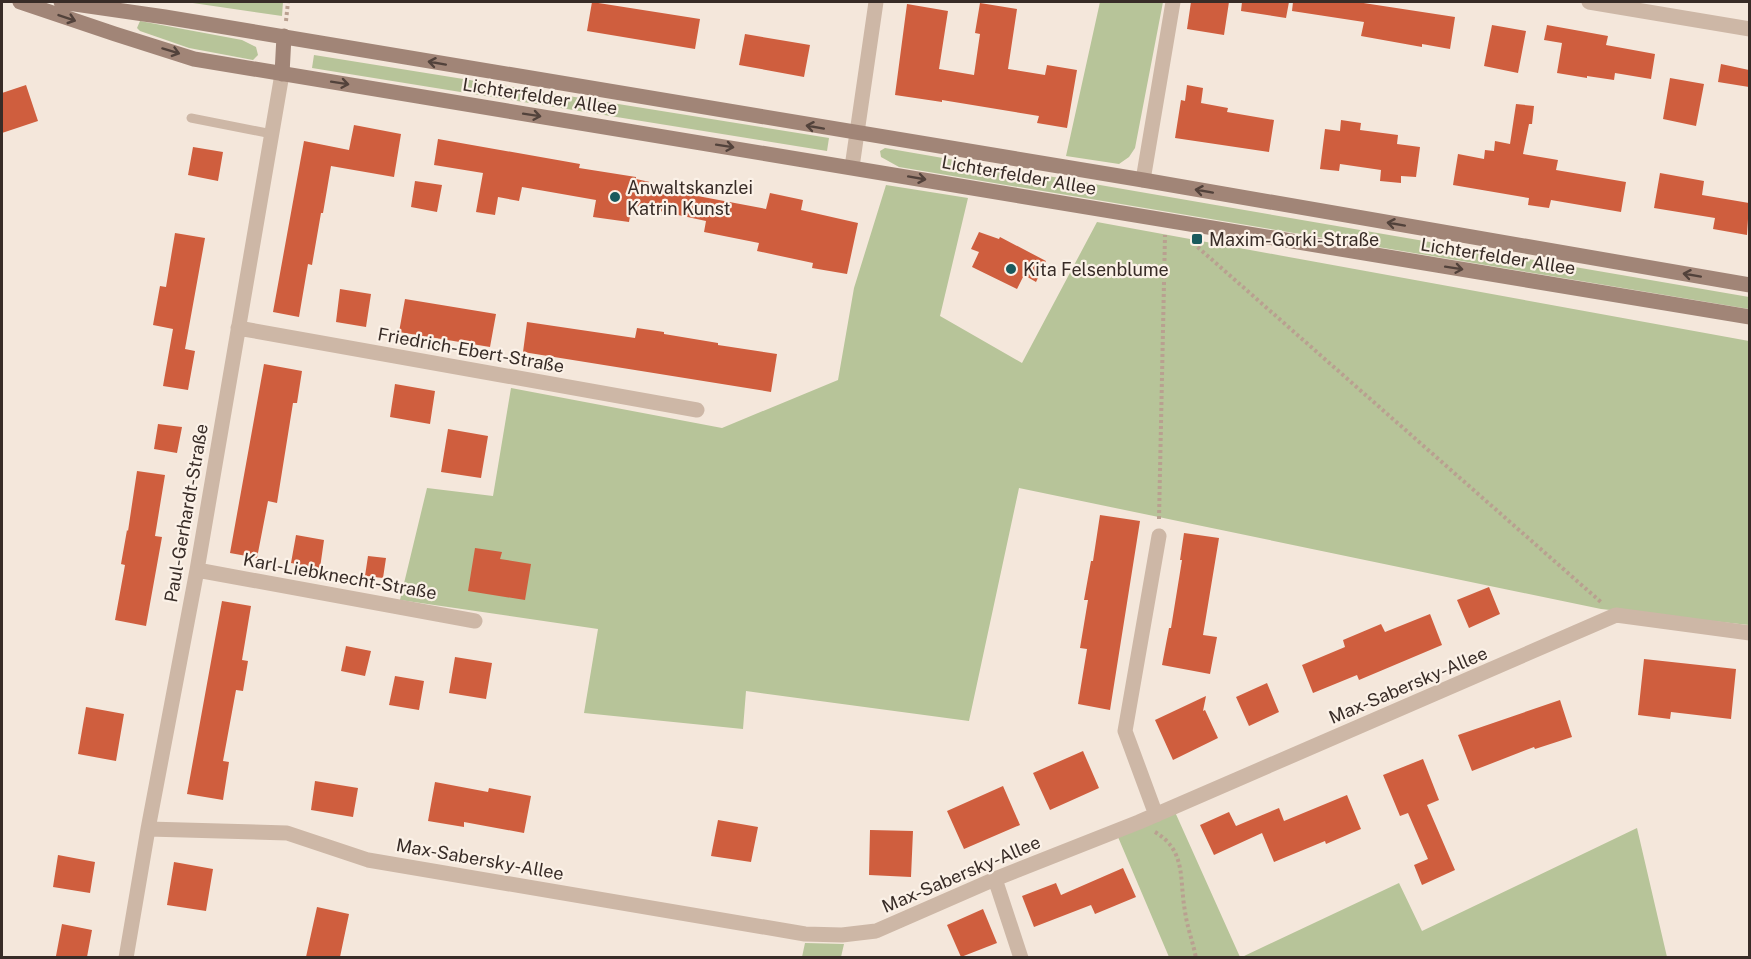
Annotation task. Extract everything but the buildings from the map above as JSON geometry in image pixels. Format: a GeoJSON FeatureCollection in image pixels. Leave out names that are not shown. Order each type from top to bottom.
{"type":"FeatureCollection","features":[{"type":"Feature","properties":{"kind":"main road","name":"Lichterfelder Allee"},"geometry":{"type":"LineString","coordinates":[[20,2],[194,59],[1749,317]]}},
{"type":"Feature","properties":{"kind":"main road","name":"Lichterfelder Allee"},"geometry":{"type":"LineString","coordinates":[[61,2],[284,30],[857,134],[1143,180],[1749,285]]}},
{"type":"Feature","properties":{"kind":"main road"},"geometry":{"type":"LineString","coordinates":[[282,74],[284,30]]}},
{"type":"Feature","properties":{"kind":"street"},"geometry":{"type":"LineString","coordinates":[[852,167],[876,2]]}},
{"type":"Feature","properties":{"kind":"street"},"geometry":{"type":"LineString","coordinates":[[1143,180],[1173,2]]}},
{"type":"Feature","properties":{"kind":"street"},"geometry":{"type":"LineString","coordinates":[[1589,2],[1749,29]]}},
{"type":"Feature","properties":{"kind":"street","name":"Paul-Gerhardt-Straße"},"geometry":{"type":"LineString","coordinates":[[126,957],[197,570],[282,74]]}},
{"type":"Feature","properties":{"kind":"street","name":"Friedrich-Ebert-Straße"},"geometry":{"type":"LineString","coordinates":[[238,328],[697,410]]}},
{"type":"Feature","properties":{"kind":"street"},"geometry":{"type":"LineString","coordinates":[[1156,815],[1125,731],[1159,536]]}},
{"type":"Feature","properties":{"kind":"street","name":"Karl-Liebknecht-Straße"},"geometry":{"type":"LineString","coordinates":[[197,570],[475,621]]}},
{"type":"Feature","properties":{"kind":"street"},"geometry":{"type":"LineString","coordinates":[[1616,615],[1749,633]]}},
{"type":"Feature","properties":{"kind":"street","name":"Max-Sabersky-Allee"},"geometry":{"type":"LineString","coordinates":[[148,829],[287,833],[369,860],[805,934],[842,935],[876,931],[995,879],[1156,815],[1616,615]]}},
{"type":"Feature","properties":{"kind":"street"},"geometry":{"type":"LineString","coordinates":[[995,879],[1021,957]]}},
{"type":"Feature","properties":{"kind":"lane"},"geometry":{"type":"LineString","coordinates":[[191,118],[272,135]]}},
{"type":"Feature","properties":{"kind":"path"},"geometry":{"type":"LineString","coordinates":[[284,30],[288,2]]}},
{"type":"Feature","properties":{"kind":"path"},"geometry":{"type":"LineString","coordinates":[[1159,536],[1165,235],[1169,220],[1616,615]]}},
{"type":"Feature","properties":{"kind":"path"},"geometry":{"type":"LineString","coordinates":[[1139,822],[1167,839],[1174,848],[1180,866],[1185,915],[1196,957]]}},
{"type":"Feature","properties":{"kind":"green space"},"geometry":{"type":"Polygon","coordinates":[[[186,2],[283,2],[282,16],[186,2]]]}},
{"type":"Feature","properties":{"kind":"green space"},"geometry":{"type":"Polygon","coordinates":[[[1100,2],[1163,2],[1135,148],[1129,157],[1119,164],[1066,156],[1100,2]]]}},
{"type":"Feature","properties":{"kind":"green space"},"geometry":{"type":"Polygon","coordinates":[[[140,21],[242,40],[256,47],[258,55],[253,60],[189,48],[140,31],[137,28],[140,21]]]}},
{"type":"Feature","properties":{"kind":"green space"},"geometry":{"type":"Polygon","coordinates":[[[314,55],[829,138],[827,151],[312,68],[314,55]]]}},
{"type":"Feature","properties":{"kind":"green space"},"geometry":{"type":"Polygon","coordinates":[[[885,148],[1749,297],[1749,309],[899,167],[881,157],[880,151],[885,148]]]}},
{"type":"Feature","properties":{"kind":"green space"},"geometry":{"type":"Polygon","coordinates":[[[886,185],[968,198],[940,316],[1022,363],[1097,222],[1749,341],[1749,625],[1601,609],[1019,488],[969,721],[746,691],[743,729],[584,713],[598,629],[400,600],[427,488],[493,496],[511,388],[722,428],[838,380],[854,288],[886,185]]]}},
{"type":"Feature","properties":{"kind":"green space"},"geometry":{"type":"Polygon","coordinates":[[[1175,812],[1240,957],[1169,957],[1118,837],[1175,812]]]}},
{"type":"Feature","properties":{"kind":"green space"},"geometry":{"type":"Polygon","coordinates":[[[1637,828],[1667,957],[1242,957],[1399,883],[1422,931],[1637,828]]]}},
{"type":"Feature","properties":{"kind":"green space"},"geometry":{"type":"Polygon","coordinates":[[[805,943],[844,944],[841,957],[802,957],[805,943]]]}},
{"type":"Feature","properties":{"kind":"place","name":"Anwaltskanzlei Katrin Kunst"},"geometry":{"type":"Point","coordinates":[615,197]}},
{"type":"Feature","properties":{"kind":"place","name":"Maxim-Gorki-Straße"},"geometry":{"type":"Point","coordinates":[1197,239]}},
{"type":"Feature","properties":{"kind":"place","name":"Kita Felsenblume"},"geometry":{"type":"Point","coordinates":[1011,269]}}]}
